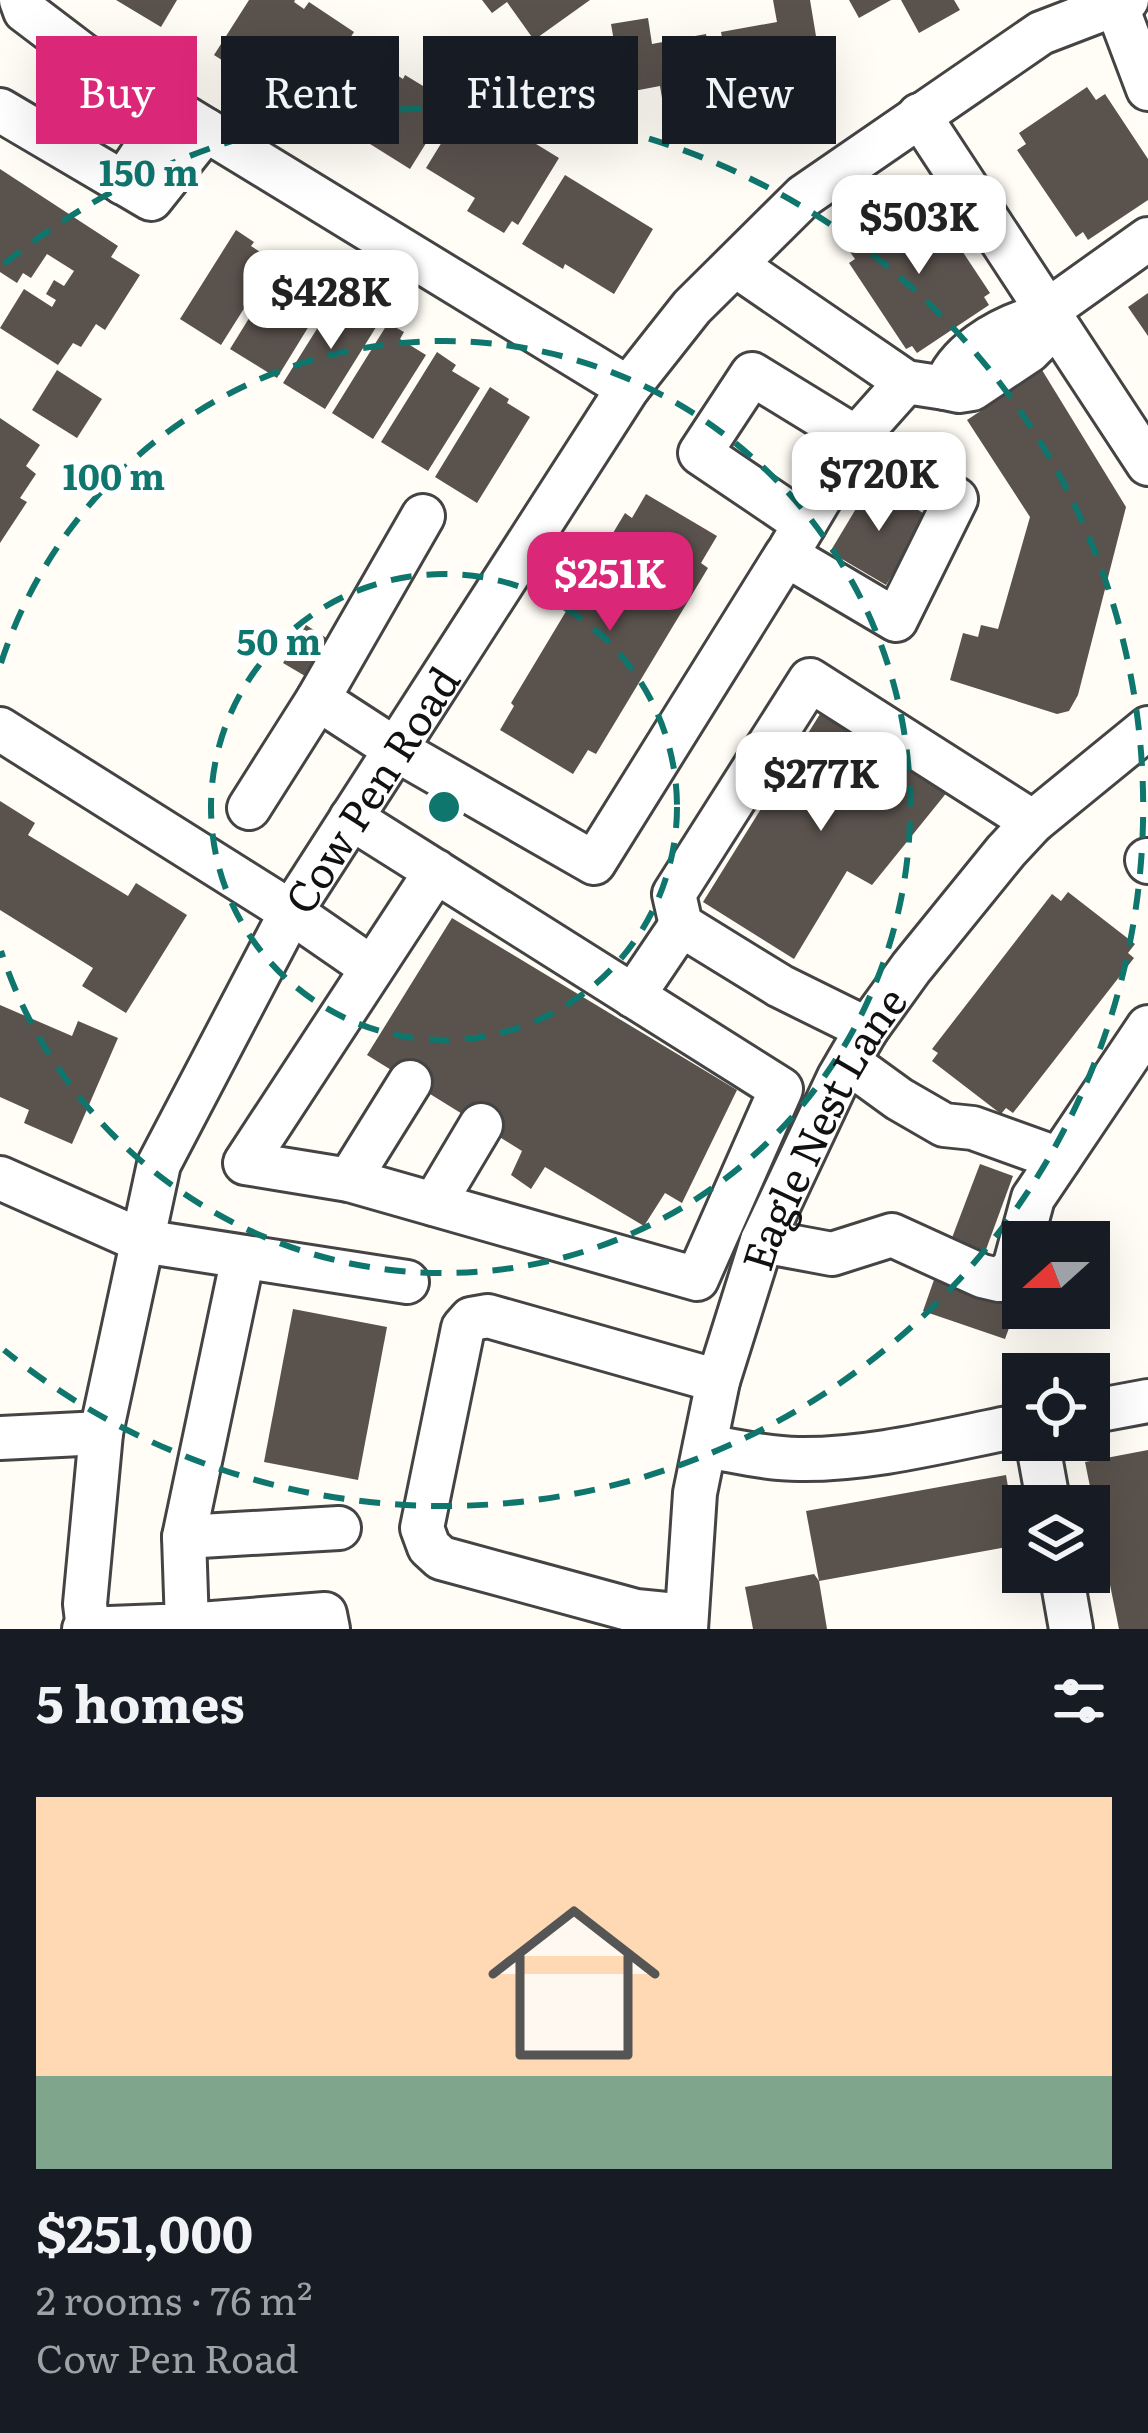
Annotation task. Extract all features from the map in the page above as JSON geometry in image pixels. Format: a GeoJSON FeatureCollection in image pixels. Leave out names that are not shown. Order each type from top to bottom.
{"type":"FeatureCollection","features":[{"type":"Feature","properties":{"kind":"street"},"geometry":{"type":"LineString","coordinates":[[21,0],[25,11],[57,36]]}},
{"type":"Feature","properties":{"kind":"street"},"geometry":{"type":"LineString","coordinates":[[1122,2],[1148,88]]}},
{"type":"Feature","properties":{"kind":"street","name":"Cow Pen Road"},"geometry":{"type":"LineString","coordinates":[[86,1629],[101,1433],[159,1164],[291,912],[628,388],[692,307],[804,196],[1041,33],[1122,2]]}},
{"type":"Feature","properties":{"kind":"street"},"geometry":{"type":"LineString","coordinates":[[0,110],[36,131]]}},
{"type":"Feature","properties":{"kind":"street"},"geometry":{"type":"LineString","coordinates":[[920,116],[1148,464]]}},
{"type":"Feature","properties":{"kind":"street"},"geometry":{"type":"LineString","coordinates":[[197,125],[628,388]]}},
{"type":"Feature","properties":{"kind":"street"},"geometry":{"type":"LineString","coordinates":[[58,144],[137,191],[171,144]]}},
{"type":"Feature","properties":{"kind":"street"},"geometry":{"type":"LineString","coordinates":[[318,699],[395,749],[594,863],[856,438],[1012,326],[1050,315],[1148,239]]}},
{"type":"Feature","properties":{"kind":"street"},"geometry":{"type":"LineString","coordinates":[[735,265],[926,385]]}},
{"type":"Feature","properties":{"kind":"street"},"geometry":{"type":"LineString","coordinates":[[752,374],[956,499],[896,620],[796,539],[700,453],[752,374]]}},
{"type":"Feature","properties":{"kind":"street"},"geometry":{"type":"LineString","coordinates":[[249,808],[423,516]]}},
{"type":"Feature","properties":{"kind":"street"},"geometry":{"type":"LineString","coordinates":[[1033,822],[810,680],[674,894],[681,925],[780,986],[844,1015],[858,1046],[898,1099],[944,1125],[973,1128],[1059,1159]]}},
{"type":"Feature","properties":{"kind":"street","name":"Eagle Nest Lane"},"geometry":{"type":"LineString","coordinates":[[686,1622],[695,1492],[718,1381],[762,1241],[824,1107],[858,1046],[945,925],[1033,822],[1148,728]]}},
{"type":"Feature","properties":{"kind":"street"},"geometry":{"type":"LineString","coordinates":[[0,730],[372,968]]}},
{"type":"Feature","properties":{"kind":"street"},"geometry":{"type":"LineString","coordinates":[[351,818],[436,871],[501,930],[573,975],[633,995],[781,1089],[824,1107]]}},
{"type":"Feature","properties":{"kind":"street"},"geometry":{"type":"LineString","coordinates":[[436,871],[245,1163],[349,1180],[698,1279],[781,1089]]}},
{"type":"Feature","properties":{"kind":"street"},"geometry":{"type":"LineString","coordinates":[[633,995],[681,925]]}},
{"type":"Feature","properties":{"kind":"street"},"geometry":{"type":"LineString","coordinates":[[762,1241],[832,1254],[892,1235],[999,1280],[1014,1268],[1033,1198],[1148,1027]]}},
{"type":"Feature","properties":{"kind":"street"},"geometry":{"type":"LineString","coordinates":[[349,1180],[410,1082]]}},
{"type":"Feature","properties":{"kind":"street"},"geometry":{"type":"LineString","coordinates":[[434,1204],[481,1125]]}},
{"type":"Feature","properties":{"kind":"street"},"geometry":{"type":"LineString","coordinates":[[0,1178],[142,1241],[407,1282]]}},
{"type":"Feature","properties":{"kind":"street"},"geometry":{"type":"LineString","coordinates":[[163,1627],[243,1257]]}},
{"type":"Feature","properties":{"kind":"street"},"geometry":{"type":"LineString","coordinates":[[686,1622],[636,1611],[612,1617],[441,1558],[429,1547],[422,1528],[463,1328],[471,1319],[488,1316],[718,1381]]}},
{"type":"Feature","properties":{"kind":"street"},"geometry":{"type":"LineString","coordinates":[[1110,1408],[1148,1400]]}},
{"type":"Feature","properties":{"kind":"street"},"geometry":{"type":"LineString","coordinates":[[705,1446],[815,1458],[1002,1429]]}},
{"type":"Feature","properties":{"kind":"street"},"geometry":{"type":"LineString","coordinates":[[0,1438],[101,1433]]}},
{"type":"Feature","properties":{"kind":"street"},"geometry":{"type":"LineString","coordinates":[[184,1537],[339,1528]]}},
{"type":"Feature","properties":{"kind":"street"},"geometry":{"type":"LineString","coordinates":[[1065,1593],[1071,1629]]}},
{"type":"Feature","properties":{"kind":"street"},"geometry":{"type":"LineString","coordinates":[[86,1629],[325,1615],[328,1629]]}},
{"type":"Feature","properties":{"kind":"building"},"geometry":{"type":"Polygon","coordinates":[[[116,0],[177,0],[161,27],[116,0]]]}},
{"type":"Feature","properties":{"kind":"building"},"geometry":{"type":"Polygon","coordinates":[[[249,0],[295,0],[304,9],[309,2],[354,32],[351,36],[226,36],[249,0]]]}},
{"type":"Feature","properties":{"kind":"building"},"geometry":{"type":"Polygon","coordinates":[[[482,0],[590,0],[540,36],[531,36],[507,2],[492,13],[482,0]]]}},
{"type":"Feature","properties":{"kind":"building"},"geometry":{"type":"Polygon","coordinates":[[[773,0],[810,0],[816,36],[722,36],[721,32],[777,22],[773,0]]]}},
{"type":"Feature","properties":{"kind":"building"},"geometry":{"type":"Polygon","coordinates":[[[849,0],[891,0],[859,18],[849,0]]]}},
{"type":"Feature","properties":{"kind":"building"},"geometry":{"type":"Polygon","coordinates":[[[901,0],[954,0],[960,10],[919,33],[901,0]]]}},
{"type":"Feature","properties":{"kind":"building"},"geometry":{"type":"Polygon","coordinates":[[[648,18],[652,44],[662,42],[662,98],[660,86],[638,90],[638,36],[613,36],[611,24],[648,18]]]}},
{"type":"Feature","properties":{"kind":"building"},"geometry":{"type":"Polygon","coordinates":[[[405,75],[423,86],[426,144],[410,169],[370,144],[399,144],[399,76],[405,75]]]}},
{"type":"Feature","properties":{"kind":"building"},"geometry":{"type":"Polygon","coordinates":[[[1087,87],[1096,100],[1105,94],[1148,159],[1148,200],[1088,240],[1083,232],[1076,237],[1017,150],[1026,144],[1019,133],[1087,87]]]}},
{"type":"Feature","properties":{"kind":"building"},"geometry":{"type":"Polygon","coordinates":[[[441,144],[536,144],[559,158],[518,225],[512,221],[504,233],[467,211],[475,198],[426,168],[441,144]]]}},
{"type":"Feature","properties":{"kind":"building"},"geometry":{"type":"Polygon","coordinates":[[[0,169],[118,246],[111,257],[140,275],[105,330],[96,324],[81,347],[73,343],[58,365],[0,328],[24,289],[52,307],[56,300],[46,294],[54,280],[64,286],[74,271],[47,254],[31,278],[23,273],[17,283],[0,272],[0,169]]]}},
{"type":"Feature","properties":{"kind":"building"},"geometry":{"type":"Polygon","coordinates":[[[565,175],[653,229],[614,294],[522,244],[565,175]]]}},
{"type":"Feature","properties":{"kind":"building"},"geometry":{"type":"Polygon","coordinates":[[[920,201],[927,211],[933,207],[990,293],[984,297],[989,305],[917,353],[912,346],[906,349],[849,263],[855,259],[848,249],[920,201]]]}},
{"type":"Feature","properties":{"kind":"building"},"geometry":{"type":"Polygon","coordinates":[[[236,230],[274,261],[221,345],[180,319],[236,230]]]}},
{"type":"Feature","properties":{"kind":"building"},"geometry":{"type":"Polygon","coordinates":[[[285,260],[304,272],[300,278],[328,295],[277,378],[230,349],[285,260]]]}},
{"type":"Feature","properties":{"kind":"building"},"geometry":{"type":"Polygon","coordinates":[[[340,292],[358,303],[354,309],[378,324],[325,409],[283,383],[340,292]]]}},
{"type":"Feature","properties":{"kind":"building"},"geometry":{"type":"Polygon","coordinates":[[[1148,293],[1148,336],[1128,307],[1148,293]]]}},
{"type":"Feature","properties":{"kind":"building"},"geometry":{"type":"Polygon","coordinates":[[[388,323],[404,332],[400,339],[426,355],[373,439],[332,413],[388,323]]]}},
{"type":"Feature","properties":{"kind":"building"},"geometry":{"type":"Polygon","coordinates":[[[437,352],[456,365],[452,371],[480,388],[428,471],[381,442],[437,352]]]}},
{"type":"Feature","properties":{"kind":"building"},"geometry":{"type":"Polygon","coordinates":[[[57,370],[102,399],[77,438],[32,410],[57,370]]]}},
{"type":"Feature","properties":{"kind":"building"},"geometry":{"type":"Polygon","coordinates":[[[1042,370],[1126,507],[1078,695],[1069,711],[1057,714],[950,680],[963,633],[978,637],[981,625],[998,629],[1030,517],[967,420],[1042,370]]]}},
{"type":"Feature","properties":{"kind":"building"},"geometry":{"type":"Polygon","coordinates":[[[490,387],[530,417],[477,503],[435,477],[490,387]]]}},
{"type":"Feature","properties":{"kind":"building"},"geometry":{"type":"Polygon","coordinates":[[[0,418],[40,445],[26,466],[36,474],[20,498],[27,502],[0,543],[0,418]]]}},
{"type":"Feature","properties":{"kind":"building"},"geometry":{"type":"Polygon","coordinates":[[[872,482],[928,516],[886,585],[830,552],[872,482]]]}},
{"type":"Feature","properties":{"kind":"building"},"geometry":{"type":"Polygon","coordinates":[[[646,494],[717,536],[701,563],[708,568],[596,754],[588,750],[573,774],[500,730],[514,706],[511,703],[625,513],[632,518],[646,494]]]}},
{"type":"Feature","properties":{"kind":"building"},"geometry":{"type":"Polygon","coordinates":[[[306,625],[328,639],[305,676],[283,663],[306,625]]]}},
{"type":"Feature","properties":{"kind":"building"},"geometry":{"type":"Polygon","coordinates":[[[820,714],[948,791],[872,885],[847,871],[794,959],[703,902],[820,714]]]}},
{"type":"Feature","properties":{"kind":"building"},"geometry":{"type":"Polygon","coordinates":[[[0,801],[35,823],[28,835],[128,896],[136,883],[187,915],[126,1013],[82,986],[93,968],[0,910],[0,801]]]}},
{"type":"Feature","properties":{"kind":"building"},"geometry":{"type":"Polygon","coordinates":[[[1068,892],[1135,944],[1128,953],[1134,958],[1013,1113],[1006,1108],[1001,1114],[932,1061],[938,1053],[932,1049],[1052,894],[1061,901],[1068,892]]]}},
{"type":"Feature","properties":{"kind":"building"},"geometry":{"type":"Polygon","coordinates":[[[452,918],[737,1090],[682,1203],[665,1193],[644,1226],[545,1167],[531,1189],[511,1175],[522,1151],[367,1055],[452,918]]]}},
{"type":"Feature","properties":{"kind":"building"},"geometry":{"type":"Polygon","coordinates":[[[0,1005],[72,1036],[78,1021],[118,1038],[72,1144],[24,1123],[29,1110],[0,1097],[0,1005]]]}},
{"type":"Feature","properties":{"kind":"building"},"geometry":{"type":"Polygon","coordinates":[[[980,1164],[1013,1176],[984,1255],[950,1243],[980,1164]]]}},
{"type":"Feature","properties":{"kind":"building"},"geometry":{"type":"Polygon","coordinates":[[[935,1277],[1002,1301],[1002,1329],[1009,1329],[1005,1339],[923,1311],[935,1277]]]}},
{"type":"Feature","properties":{"kind":"building"},"geometry":{"type":"Polygon","coordinates":[[[293,1309],[387,1327],[358,1480],[264,1462],[293,1309]]]}},
{"type":"Feature","properties":{"kind":"building"},"geometry":{"type":"Polygon","coordinates":[[[1148,1450],[1148,1629],[1119,1629],[1110,1585],[1110,1485],[1090,1485],[1085,1462],[1110,1461],[1110,1457],[1148,1450]]]}},
{"type":"Feature","properties":{"kind":"building"},"geometry":{"type":"Polygon","coordinates":[[[1006,1475],[1008,1485],[1002,1485],[1002,1548],[819,1581],[806,1511],[1006,1475]]]}},
{"type":"Feature","properties":{"kind":"building"},"geometry":{"type":"Polygon","coordinates":[[[814,1574],[827,1629],[753,1629],[745,1587],[814,1574]]]}}]}
